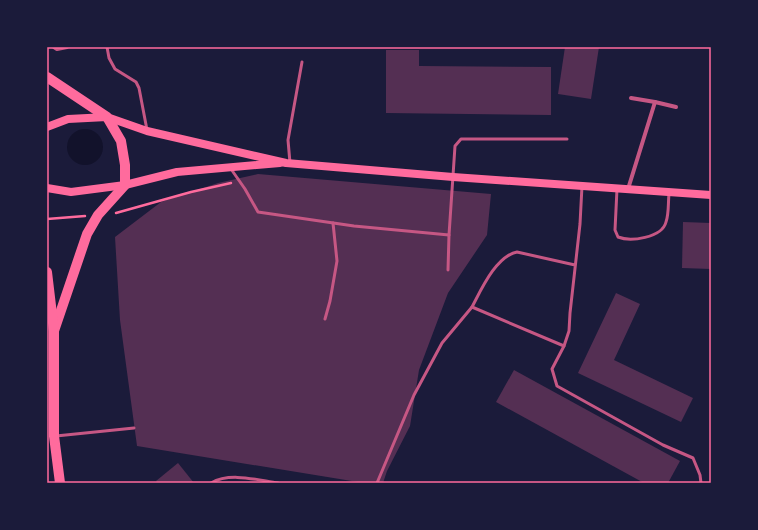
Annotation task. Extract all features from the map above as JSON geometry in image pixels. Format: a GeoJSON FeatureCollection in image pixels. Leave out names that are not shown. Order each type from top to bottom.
{"type":"FeatureCollection","features":[{"type":"Feature","properties":{"kind":"main road"},"geometry":{"type":"LineString","coordinates":[[47,78],[107,117],[147,132],[288,163],[453,177],[711,195]]}},
{"type":"Feature","properties":{"kind":"main road"},"geometry":{"type":"LineString","coordinates":[[47,127],[68,118],[107,117]]}},
{"type":"Feature","properties":{"kind":"main road"},"geometry":{"type":"LineString","coordinates":[[54,331],[86,234],[98,215],[125,185],[125,165],[121,141],[107,117]]}},
{"type":"Feature","properties":{"kind":"main road"},"geometry":{"type":"LineString","coordinates":[[47,188],[71,192],[125,185],[177,172],[288,163]]}},
{"type":"Feature","properties":{"kind":"main road"},"geometry":{"type":"LineString","coordinates":[[47,272],[54,331],[54,436],[60,483]]}},
{"type":"Feature","properties":{"kind":"street"},"geometry":{"type":"LineString","coordinates":[[54,47],[57,49],[67,47]]}},
{"type":"Feature","properties":{"kind":"street"},"geometry":{"type":"LineString","coordinates":[[631,98],[676,107]]}},
{"type":"Feature","properties":{"kind":"street"},"geometry":{"type":"LineString","coordinates":[[628,189],[655,102]]}},
{"type":"Feature","properties":{"kind":"lane"},"geometry":{"type":"LineString","coordinates":[[106,47],[109,58],[115,69],[136,82],[139,88],[147,132]]}},
{"type":"Feature","properties":{"kind":"lane"},"geometry":{"type":"LineString","coordinates":[[288,163],[288,140],[302,62]]}},
{"type":"Feature","properties":{"kind":"lane"},"geometry":{"type":"LineString","coordinates":[[448,270],[455,146],[461,139],[567,139]]}},
{"type":"Feature","properties":{"kind":"lane"},"geometry":{"type":"LineString","coordinates":[[230,168],[258,212],[333,223],[450,235]]}},
{"type":"Feature","properties":{"kind":"lane"},"geometry":{"type":"LineString","coordinates":[[582,186],[580,224],[569,331],[564,346],[552,369],[558,386],[664,445],[693,458],[700,475],[701,483]]}},
{"type":"Feature","properties":{"kind":"lane"},"geometry":{"type":"LineString","coordinates":[[617,189],[615,230],[618,237],[625,240],[643,238],[662,230],[666,224],[669,192]]}},
{"type":"Feature","properties":{"kind":"lane"},"geometry":{"type":"LineString","coordinates":[[325,319],[337,261],[333,223]]}},
{"type":"Feature","properties":{"kind":"lane"},"geometry":{"type":"LineString","coordinates":[[377,483],[414,395],[438,349],[472,307],[490,275],[504,257],[511,253],[517,252],[575,265]]}},
{"type":"Feature","properties":{"kind":"lane"},"geometry":{"type":"LineString","coordinates":[[472,307],[564,346]]}},
{"type":"Feature","properties":{"kind":"lane"},"geometry":{"type":"LineString","coordinates":[[54,436],[134,428]]}},
{"type":"Feature","properties":{"kind":"lane"},"geometry":{"type":"LineString","coordinates":[[211,483],[218,479],[237,478],[278,483]]}},
{"type":"Feature","properties":{"kind":"path"},"geometry":{"type":"LineString","coordinates":[[118,213],[191,192],[239,182]]}},
{"type":"Feature","properties":{"kind":"path"},"geometry":{"type":"LineString","coordinates":[[47,220],[88,216]]}},
{"type":"Feature","properties":{"kind":"shaded area"},"geometry":{"type":"Polygon","coordinates":[[[85,129],[95,132],[100,137],[103,147],[100,157],[95,162],[85,165],[75,162],[70,157],[67,147],[70,137],[75,132],[85,129]]]}},
{"type":"Feature","properties":{"kind":"building"},"geometry":{"type":"Polygon","coordinates":[[[565,47],[599,47],[591,99],[558,94],[565,47]]]}},
{"type":"Feature","properties":{"kind":"building"},"geometry":{"type":"Polygon","coordinates":[[[386,50],[419,50],[419,66],[551,67],[551,115],[386,113],[386,50]]]}},
{"type":"Feature","properties":{"kind":"building"},"geometry":{"type":"Polygon","coordinates":[[[258,174],[491,194],[487,235],[448,293],[419,370],[410,426],[387,471],[383,483],[364,483],[137,446],[120,320],[115,237],[161,202],[218,183],[258,174]]]}},
{"type":"Feature","properties":{"kind":"building"},"geometry":{"type":"Polygon","coordinates":[[[683,222],[711,223],[711,269],[682,268],[683,222]]]}},
{"type":"Feature","properties":{"kind":"building"},"geometry":{"type":"Polygon","coordinates":[[[616,293],[640,304],[614,360],[693,398],[681,422],[578,373],[616,293]]]}},
{"type":"Feature","properties":{"kind":"building"},"geometry":{"type":"Polygon","coordinates":[[[514,370],[680,461],[668,483],[644,483],[496,402],[514,370]]]}},
{"type":"Feature","properties":{"kind":"building"},"geometry":{"type":"Polygon","coordinates":[[[178,463],[194,483],[158,483],[156,481],[178,463]]]}}]}
